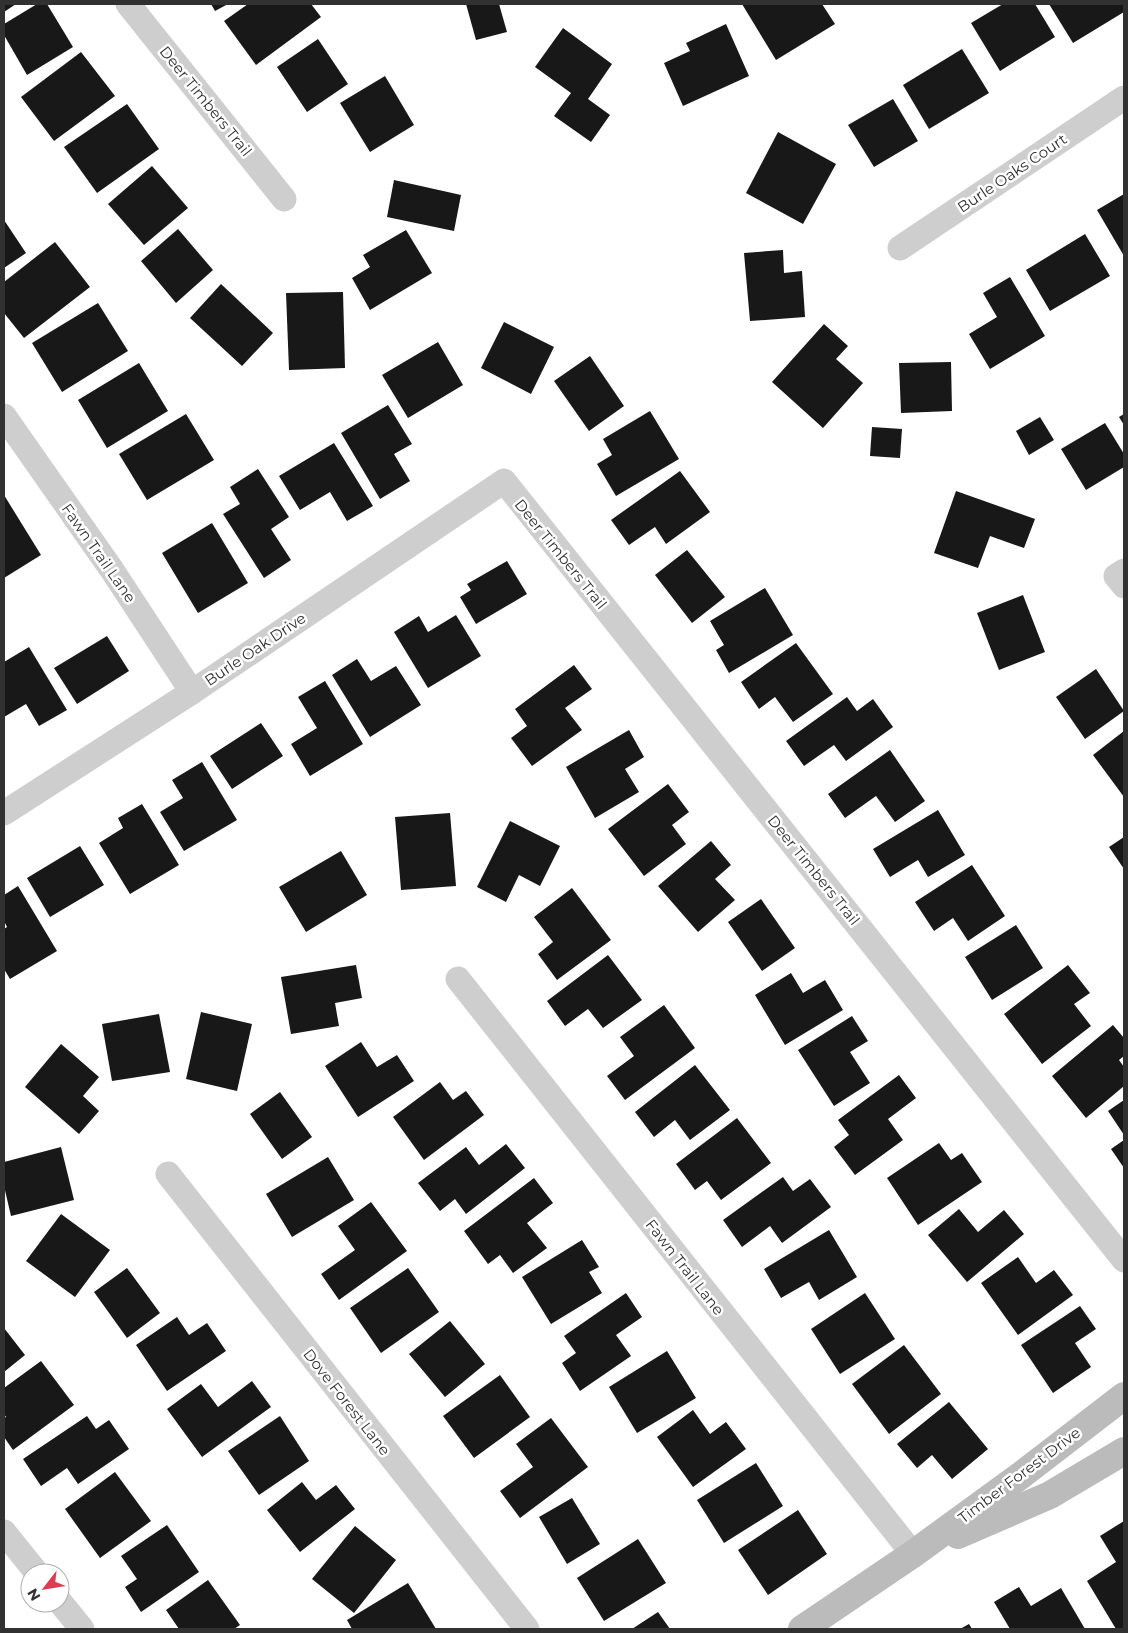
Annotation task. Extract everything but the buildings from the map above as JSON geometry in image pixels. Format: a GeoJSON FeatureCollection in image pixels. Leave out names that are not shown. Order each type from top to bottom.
{"type":"FeatureCollection","features":[{"type":"Feature","properties":{"kind":"street","name":"Deer Timbers Trail"},"geometry":{"type":"LineString","coordinates":[[128,4],[284,199]]}},
{"type":"Feature","properties":{"kind":"street","name":"Burle Oaks Court"},"geometry":{"type":"LineString","coordinates":[[900,248],[1124,98]]}},
{"type":"Feature","properties":{"kind":"street","name":"Fawn Trail Lane"},"geometry":{"type":"LineString","coordinates":[[4,416],[112,570],[192,692]]}},
{"type":"Feature","properties":{"kind":"street","name":"Deer Timbers Trail"},"geometry":{"type":"LineString","coordinates":[[504,481],[1124,1260]]}},
{"type":"Feature","properties":{"kind":"street","name":"Burle Oak Drive"},"geometry":{"type":"LineString","coordinates":[[4,813],[192,692],[504,481]]}},
{"type":"Feature","properties":{"kind":"street","name":"Fawn Trail Lane"},"geometry":{"type":"LineString","coordinates":[[458,979],[913,1554]]}},
{"type":"Feature","properties":{"kind":"street","name":"Dove Forest Lane"},"geometry":{"type":"LineString","coordinates":[[168,1174],[527,1629]]}},
{"type":"Feature","properties":{"kind":"street","name":"Timber Forest Drive"},"geometry":{"type":"LineString","coordinates":[[802,1629],[913,1554],[1020,1476],[1124,1396]]}},
{"type":"Feature","properties":{"kind":"street","name":"Timber Forest Drive"},"geometry":{"type":"LineString","coordinates":[[913,1554],[1050,1495],[1124,1451]]}},
{"type":"Feature","properties":{"kind":"street"},"geometry":{"type":"LineString","coordinates":[[4,1532],[29,1563]]}},
{"type":"Feature","properties":{"kind":"street"},"geometry":{"type":"LineString","coordinates":[[69,1613],[82,1629]]}}]}
